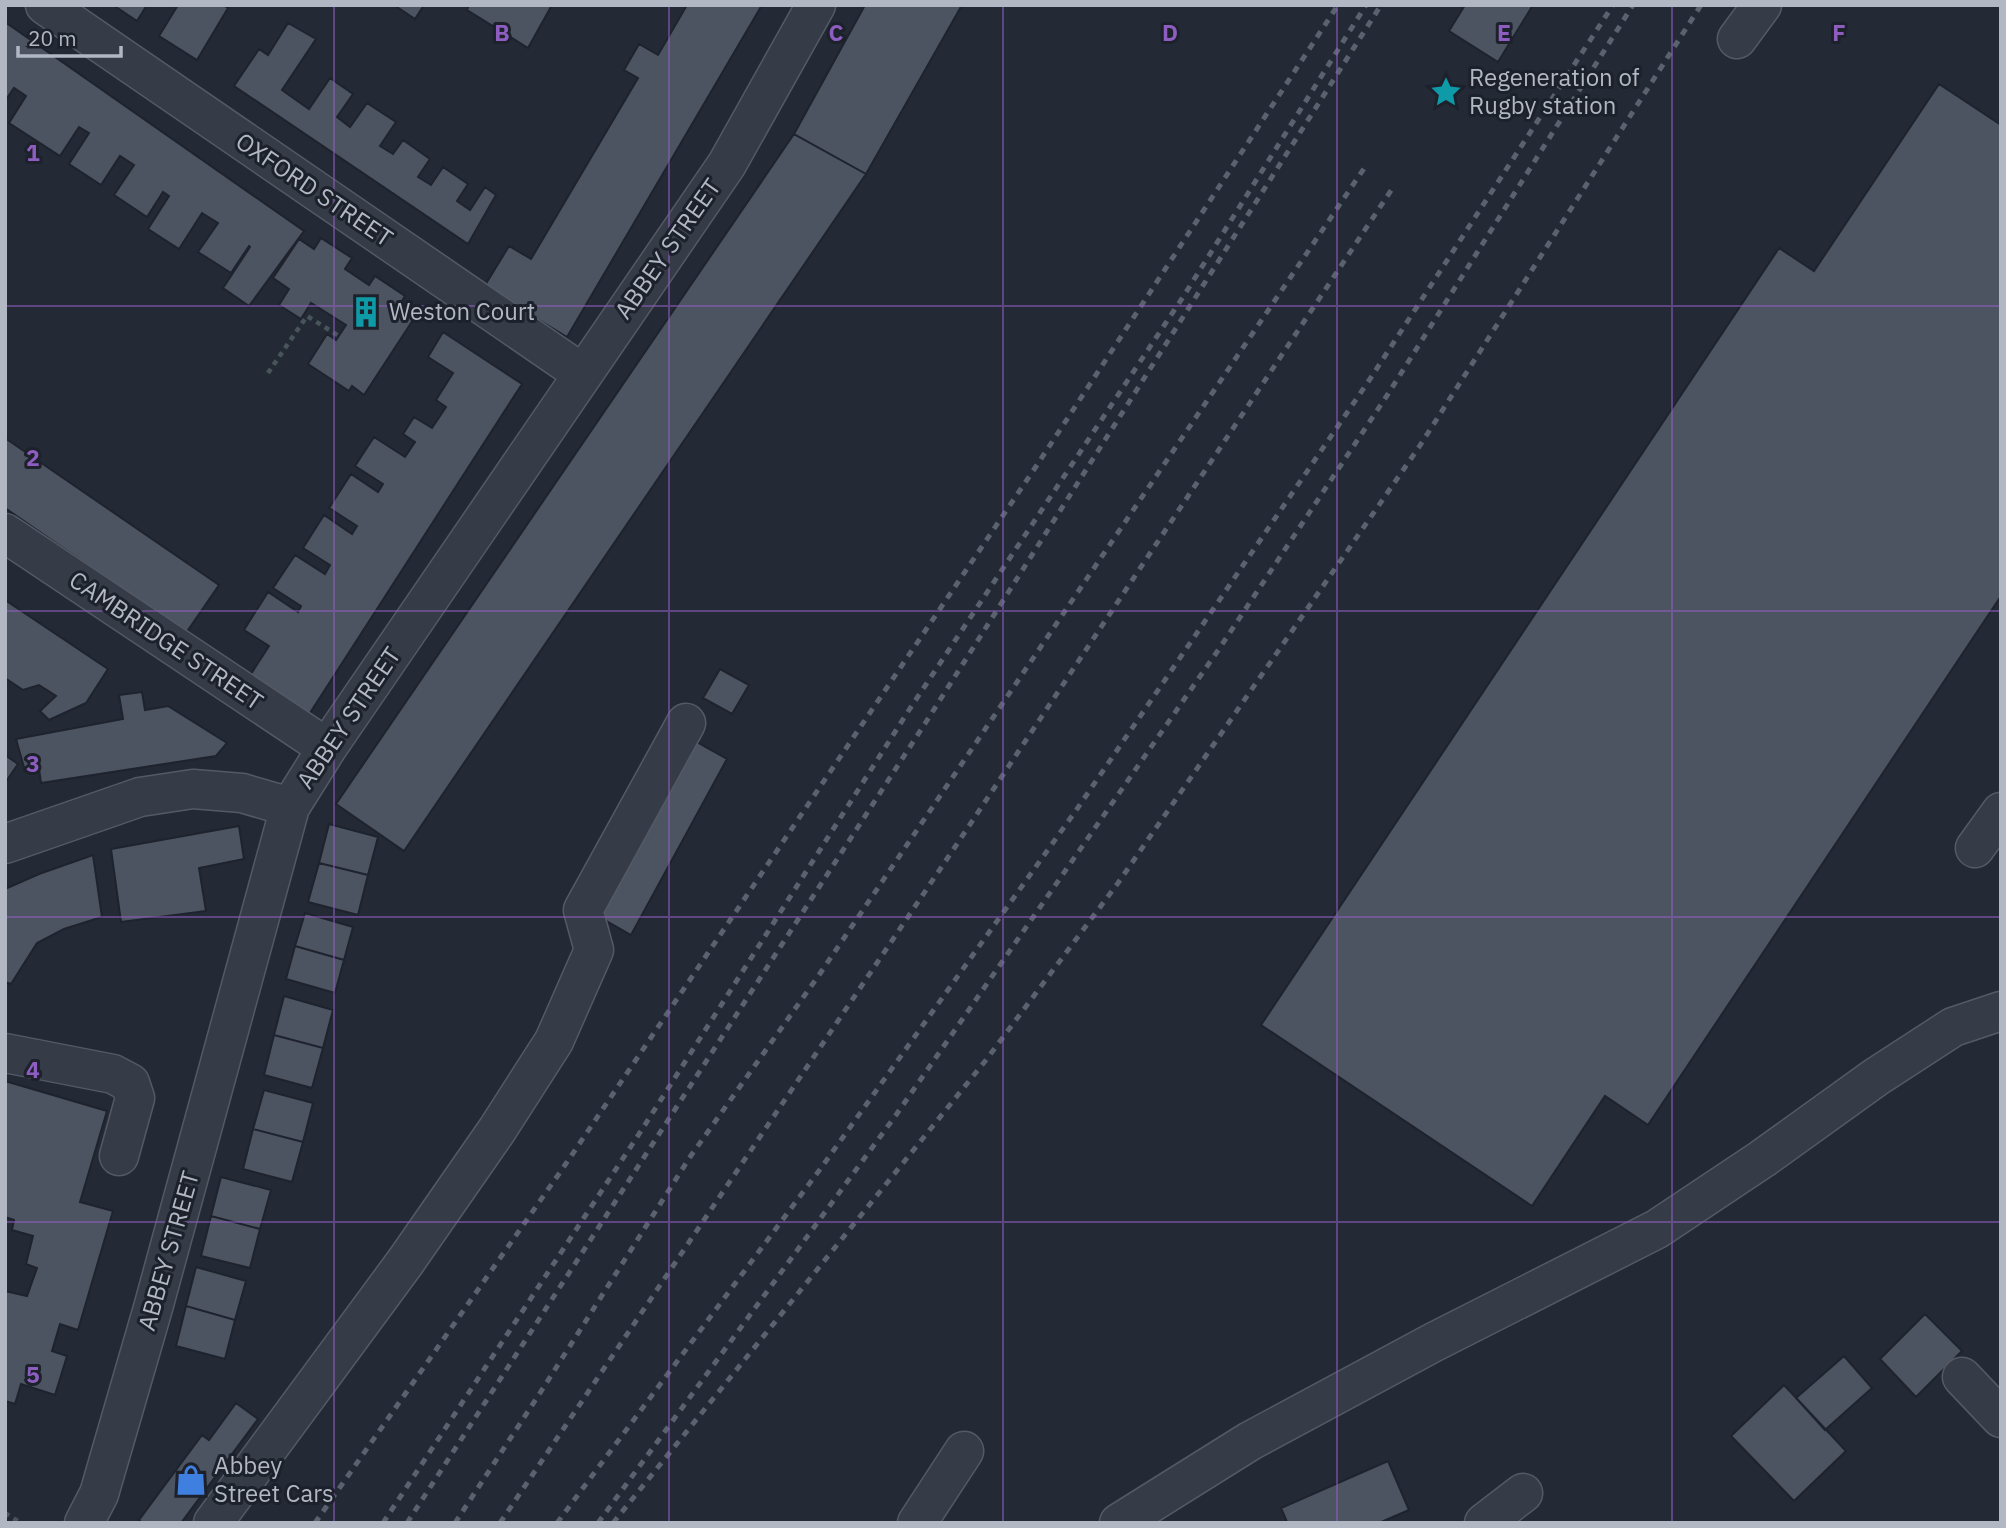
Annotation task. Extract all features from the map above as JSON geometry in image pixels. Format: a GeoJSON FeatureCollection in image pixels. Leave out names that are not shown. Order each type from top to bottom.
{"type":"FeatureCollection","features":[{"type":"Feature","properties":{"kind":"street","name":"OXFORD STREET"},"geometry":{"type":"LineString","coordinates":[[45,5],[583,374]]}},
{"type":"Feature","properties":{"kind":"street","name":"ABBEY STREET"},"geometry":{"type":"LineString","coordinates":[[84,1523],[99,1494],[153,1308],[290,807],[327,748],[727,164],[816,5]]}},
{"type":"Feature","properties":{"kind":"street"},"geometry":{"type":"LineString","coordinates":[[1737,39],[1762,5]]}},
{"type":"Feature","properties":{"kind":"street","name":"CAMBRIDGE STREET"},"geometry":{"type":"LineString","coordinates":[[5,533],[327,748]]}},
{"type":"Feature","properties":{"kind":"street"},"geometry":{"type":"LineString","coordinates":[[213,1523],[407,1261],[554,1041],[594,950],[583,910],[686,723]]}},
{"type":"Feature","properties":{"kind":"street"},"geometry":{"type":"LineString","coordinates":[[5,844],[140,797],[193,789],[242,793],[290,807]]}},
{"type":"Feature","properties":{"kind":"street"},"geometry":{"type":"LineString","coordinates":[[1975,848],[2001,812]]}},
{"type":"Feature","properties":{"kind":"street"},"geometry":{"type":"LineString","coordinates":[[1119,1523],[1250,1441],[1434,1342],[1657,1229],[1876,1077],[1953,1027],[2001,1011]]}},
{"type":"Feature","properties":{"kind":"street"},"geometry":{"type":"LineString","coordinates":[[5,1054],[113,1074],[130,1083],[135,1098],[119,1156]]}},
{"type":"Feature","properties":{"kind":"street"},"geometry":{"type":"LineString","coordinates":[[1962,1377],[2001,1418]]}},
{"type":"Feature","properties":{"kind":"street"},"geometry":{"type":"LineString","coordinates":[[917,1523],[964,1451]]}},
{"type":"Feature","properties":{"kind":"street"},"geometry":{"type":"LineString","coordinates":[[1484,1523],[1523,1493]]}},
{"type":"Feature","properties":{"kind":"path"},"geometry":{"type":"LineString","coordinates":[[268,373],[307,316],[339,336]]}},
{"type":"Feature","properties":{"kind":"path"},"geometry":{"type":"LineString","coordinates":[[5,1513],[21,1523]]}},
{"type":"Feature","properties":{"kind":"building"},"geometry":{"type":"Polygon","coordinates":[[[113,5],[147,5],[137,21],[113,5]]]}},
{"type":"Feature","properties":{"kind":"building"},"geometry":{"type":"Polygon","coordinates":[[[178,5],[223,5],[228,8],[197,60],[159,36],[178,5]]]}},
{"type":"Feature","properties":{"kind":"building"},"geometry":{"type":"Polygon","coordinates":[[[394,5],[424,5],[415,19],[394,5]]]}},
{"type":"Feature","properties":{"kind":"building"},"geometry":{"type":"Polygon","coordinates":[[[469,5],[552,5],[528,48],[467,10],[469,5]]]}},
{"type":"Feature","properties":{"kind":"building"},"geometry":{"type":"Polygon","coordinates":[[[687,5],[762,5],[567,337],[484,287],[509,246],[531,259],[638,78],[624,70],[639,44],[658,55],[687,5]]]}},
{"type":"Feature","properties":{"kind":"building"},"geometry":{"type":"Polygon","coordinates":[[[865,5],[962,5],[866,174],[794,134],[865,5]]]}},
{"type":"Feature","properties":{"kind":"building"},"geometry":{"type":"Polygon","coordinates":[[[1465,5],[1533,5],[1498,62],[1449,31],[1465,5]]]}},
{"type":"Feature","properties":{"kind":"building"},"geometry":{"type":"Polygon","coordinates":[[[5,22],[304,231],[249,306],[223,288],[249,246],[231,273],[198,252],[218,223],[202,213],[179,249],[148,229],[169,196],[163,192],[147,217],[114,195],[134,165],[120,156],[101,185],[69,164],[89,133],[79,127],[60,156],[9,123],[26,96],[14,88],[5,101],[5,22]]]}},
{"type":"Feature","properties":{"kind":"building"},"geometry":{"type":"Polygon","coordinates":[[[288,23],[316,39],[282,90],[309,109],[330,78],[353,94],[337,117],[350,127],[367,103],[396,122],[380,146],[393,154],[403,140],[430,159],[418,177],[431,185],[443,167],[468,184],[457,201],[470,210],[485,187],[496,195],[468,244],[234,86],[259,49],[268,55],[288,23]]]}},
{"type":"Feature","properties":{"kind":"building"},"geometry":{"type":"Polygon","coordinates":[[[1939,84],[2001,125],[2001,596],[1648,1125],[1605,1096],[1532,1206],[1261,1025],[1779,248],[1814,271],[1939,84]]]}},
{"type":"Feature","properties":{"kind":"building"},"geometry":{"type":"Polygon","coordinates":[[[794,134],[866,174],[404,851],[336,804],[794,134]]]}},
{"type":"Feature","properties":{"kind":"building","name":"Weston Court"},"geometry":{"type":"Polygon","coordinates":[[[321,238],[352,258],[345,269],[369,285],[375,276],[405,296],[399,306],[415,317],[364,395],[352,386],[349,391],[308,364],[327,334],[336,340],[346,325],[311,303],[301,319],[279,305],[289,289],[273,278],[299,239],[314,249],[321,238]]]}},
{"type":"Feature","properties":{"kind":"building"},"geometry":{"type":"Polygon","coordinates":[[[443,332],[522,384],[308,716],[249,677],[269,646],[244,630],[268,592],[298,612],[301,606],[273,588],[295,555],[325,574],[330,565],[303,548],[324,515],[352,534],[357,526],[329,508],[351,474],[378,492],[383,484],[355,466],[374,437],[405,457],[415,442],[403,434],[414,417],[432,428],[446,407],[436,400],[453,373],[428,357],[443,332]]]}},
{"type":"Feature","properties":{"kind":"building"},"geometry":{"type":"Polygon","coordinates":[[[5,438],[219,585],[186,633],[5,508],[5,438]]]}},
{"type":"Feature","properties":{"kind":"building"},"geometry":{"type":"Polygon","coordinates":[[[5,600],[108,669],[86,703],[49,720],[40,711],[56,696],[39,685],[23,690],[5,678],[5,600]]]}},
{"type":"Feature","properties":{"kind":"building"},"geometry":{"type":"Polygon","coordinates":[[[720,669],[749,685],[732,714],[703,698],[720,669]]]}},
{"type":"Feature","properties":{"kind":"building"},"geometry":{"type":"Polygon","coordinates":[[[142,692],[145,710],[168,706],[227,743],[216,756],[41,783],[39,769],[25,771],[16,739],[123,719],[119,695],[142,692]]]}},
{"type":"Feature","properties":{"kind":"building"},"geometry":{"type":"Polygon","coordinates":[[[693,740],[727,759],[631,935],[596,915],[693,740]]]}},
{"type":"Feature","properties":{"kind":"building"},"geometry":{"type":"Polygon","coordinates":[[[5,755],[18,764],[5,783],[5,755]]]}},
{"type":"Feature","properties":{"kind":"building"},"geometry":{"type":"Polygon","coordinates":[[[329,824],[378,837],[368,875],[319,863],[329,824]]]}},
{"type":"Feature","properties":{"kind":"building"},"geometry":{"type":"Polygon","coordinates":[[[239,826],[244,859],[199,868],[206,911],[121,922],[111,849],[239,826]]]}},
{"type":"Feature","properties":{"kind":"building"},"geometry":{"type":"Polygon","coordinates":[[[93,855],[102,917],[64,929],[37,943],[11,984],[5,982],[5,889],[93,855]]]}},
{"type":"Feature","properties":{"kind":"building"},"geometry":{"type":"Polygon","coordinates":[[[319,863],[368,875],[358,915],[308,902],[319,863]]]}},
{"type":"Feature","properties":{"kind":"building"},"geometry":{"type":"Polygon","coordinates":[[[305,913],[353,927],[344,960],[295,946],[305,913]]]}},
{"type":"Feature","properties":{"kind":"building"},"geometry":{"type":"Polygon","coordinates":[[[295,946],[344,960],[335,993],[286,979],[295,946]]]}},
{"type":"Feature","properties":{"kind":"building"},"geometry":{"type":"Polygon","coordinates":[[[284,996],[333,1010],[323,1048],[274,1035],[284,996]]]}},
{"type":"Feature","properties":{"kind":"building"},"geometry":{"type":"Polygon","coordinates":[[[274,1035],[323,1048],[312,1088],[264,1075],[274,1035]]]}},
{"type":"Feature","properties":{"kind":"building"},"geometry":{"type":"Polygon","coordinates":[[[5,1081],[107,1111],[80,1202],[113,1211],[78,1330],[60,1324],[52,1351],[67,1356],[55,1395],[21,1384],[15,1404],[5,1401],[5,1291],[27,1296],[37,1268],[26,1264],[33,1236],[12,1230],[14,1220],[5,1217],[5,1081]]]}},
{"type":"Feature","properties":{"kind":"building"},"geometry":{"type":"Polygon","coordinates":[[[264,1090],[313,1103],[303,1142],[253,1129],[264,1090]]]}},
{"type":"Feature","properties":{"kind":"building"},"geometry":{"type":"Polygon","coordinates":[[[253,1129],[303,1142],[292,1182],[243,1169],[253,1129]]]}},
{"type":"Feature","properties":{"kind":"building"},"geometry":{"type":"Polygon","coordinates":[[[221,1177],[271,1190],[260,1229],[211,1216],[221,1177]]]}},
{"type":"Feature","properties":{"kind":"building"},"geometry":{"type":"Polygon","coordinates":[[[211,1216],[260,1229],[250,1268],[201,1256],[211,1216]]]}},
{"type":"Feature","properties":{"kind":"building"},"geometry":{"type":"Polygon","coordinates":[[[196,1267],[246,1281],[235,1320],[186,1306],[196,1267]]]}},
{"type":"Feature","properties":{"kind":"building"},"geometry":{"type":"Polygon","coordinates":[[[186,1306],[235,1320],[225,1359],[176,1346],[186,1306]]]}},
{"type":"Feature","properties":{"kind":"building"},"geometry":{"type":"Polygon","coordinates":[[[1925,1314],[1962,1351],[1916,1397],[1880,1359],[1925,1314]]]}},
{"type":"Feature","properties":{"kind":"building"},"geometry":{"type":"Polygon","coordinates":[[[1844,1356],[1872,1388],[1825,1430],[1796,1398],[1844,1356]]]}},
{"type":"Feature","properties":{"kind":"building"},"geometry":{"type":"Polygon","coordinates":[[[1784,1385],[1846,1451],[1794,1501],[1731,1436],[1784,1385]]]}},
{"type":"Feature","properties":{"kind":"building","name":"Abbey Street Cars"},"geometry":{"type":"Polygon","coordinates":[[[236,1403],[258,1419],[181,1523],[142,1523],[139,1520],[202,1435],[209,1440],[236,1403]]]}},
{"type":"Feature","properties":{"kind":"building"},"geometry":{"type":"Polygon","coordinates":[[[1388,1461],[1409,1510],[1379,1523],[1286,1523],[1281,1508],[1388,1461]]]}},
{"type":"Feature","properties":{"kind":"railway"},"geometry":{"type":"LineString","coordinates":[[315,1523],[563,1168],[1037,465],[1338,5]]}},
{"type":"Feature","properties":{"kind":"railway"},"geometry":{"type":"LineString","coordinates":[[383,1523],[641,1131],[909,710],[1183,297],[1366,5]]}},
{"type":"Feature","properties":{"kind":"railway"},"geometry":{"type":"LineString","coordinates":[[407,1523],[926,722],[1381,5]]}},
{"type":"Feature","properties":{"kind":"railway"},"geometry":{"type":"LineString","coordinates":[[557,1523],[821,1168],[1077,809],[1370,379],[1613,5]]}},
{"type":"Feature","properties":{"kind":"railway"},"geometry":{"type":"LineString","coordinates":[[598,1523],[896,1115],[1219,649],[1388,394],[1633,5]]}},
{"type":"Feature","properties":{"kind":"railway"},"geometry":{"type":"LineString","coordinates":[[613,1523],[986,1060],[1118,883],[1419,447],[1701,5]]}},
{"type":"Feature","properties":{"kind":"railway"},"geometry":{"type":"LineString","coordinates":[[455,1523],[690,1157],[819,975],[1365,167]]}},
{"type":"Feature","properties":{"kind":"railway"},"geometry":{"type":"LineString","coordinates":[[500,1523],[955,847],[1394,186]]}},
{"type":"Feature","properties":{"kind":"place","name":"Regeneration of Rugby station"},"geometry":{"type":"Point","coordinates":[1446,92]}},
{"type":"Feature","properties":{"kind":"place","name":"Weston Court"},"geometry":{"type":"Point","coordinates":[366,312]}},
{"type":"Feature","properties":{"kind":"place","name":"Abbey Street Cars"},"geometry":{"type":"Point","coordinates":[191,1480]}}]}
